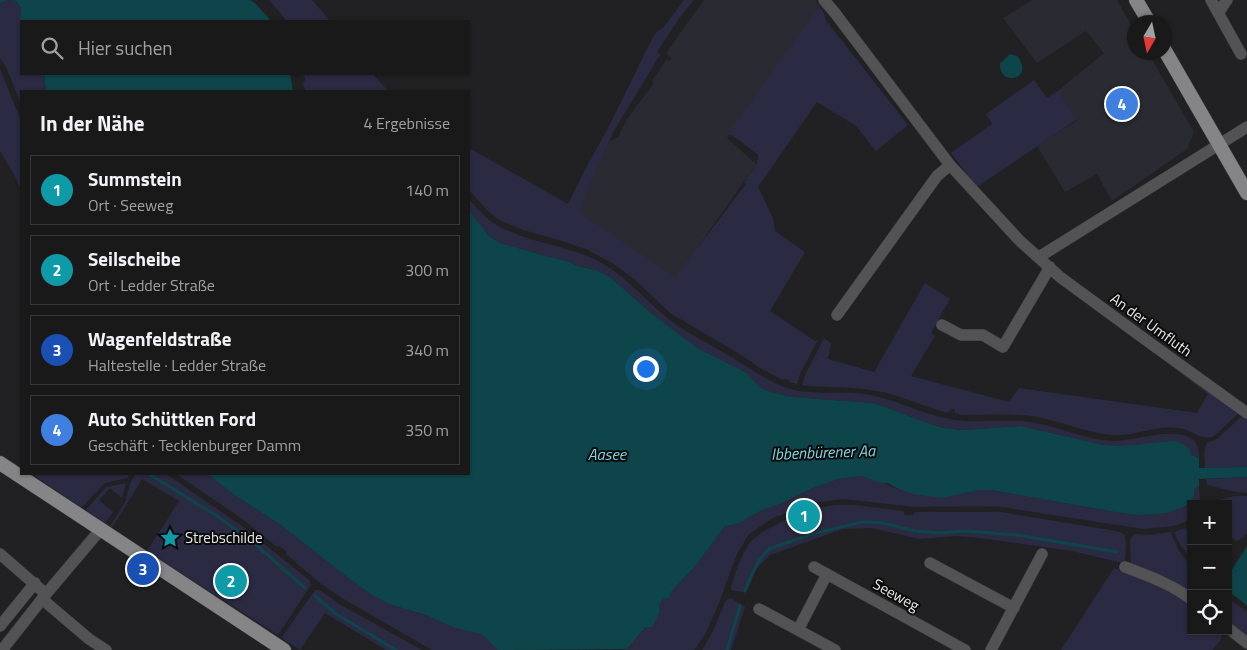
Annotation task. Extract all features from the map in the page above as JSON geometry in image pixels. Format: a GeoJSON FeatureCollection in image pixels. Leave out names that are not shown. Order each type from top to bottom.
{"type":"FeatureCollection","features":[{"type":"Feature","properties":{"kind":"main road"},"geometry":{"type":"LineString","coordinates":[[1136,0],[1145,15]]}},
{"type":"Feature","properties":{"kind":"main road"},"geometry":{"type":"LineString","coordinates":[[1170,60],[1247,192]]}},
{"type":"Feature","properties":{"kind":"main road"},"geometry":{"type":"LineString","coordinates":[[0,463],[284,650]]}},
{"type":"Feature","properties":{"kind":"street","name":"An der Umfluth"},"geometry":{"type":"LineString","coordinates":[[824,0],[950,165],[1019,240],[1060,276],[1247,413]]}},
{"type":"Feature","properties":{"kind":"street"},"geometry":{"type":"LineString","coordinates":[[1212,0],[1241,54]]}},
{"type":"Feature","properties":{"kind":"street"},"geometry":{"type":"LineString","coordinates":[[1218,12],[1227,0]]}},
{"type":"Feature","properties":{"kind":"street"},"geometry":{"type":"LineString","coordinates":[[1039,257],[1247,127]]}},
{"type":"Feature","properties":{"kind":"street"},"geometry":{"type":"LineString","coordinates":[[837,315],[937,176],[950,165]]}},
{"type":"Feature","properties":{"kind":"street"},"geometry":{"type":"LineString","coordinates":[[942,324],[961,335],[984,335],[1003,347],[1050,268]]}},
{"type":"Feature","properties":{"kind":"street"},"geometry":{"type":"LineString","coordinates":[[2,650],[44,596],[101,529]]}},
{"type":"Feature","properties":{"kind":"street"},"geometry":{"type":"LineString","coordinates":[[0,554],[35,583],[44,596],[89,639],[106,650]]}},
{"type":"Feature","properties":{"kind":"street"},"geometry":{"type":"LineString","coordinates":[[991,650],[1042,554]]}},
{"type":"Feature","properties":{"kind":"street"},"geometry":{"type":"LineString","coordinates":[[930,563],[1014,608]]}},
{"type":"Feature","properties":{"kind":"street","name":"Seeweg"},"geometry":{"type":"LineString","coordinates":[[814,567],[965,650]]}},
{"type":"Feature","properties":{"kind":"street"},"geometry":{"type":"LineString","coordinates":[[1125,567],[1159,580],[1187,597]]}},
{"type":"Feature","properties":{"kind":"street"},"geometry":{"type":"LineString","coordinates":[[798,630],[827,574]]}},
{"type":"Feature","properties":{"kind":"street"},"geometry":{"type":"LineString","coordinates":[[0,626],[35,583]]}},
{"type":"Feature","properties":{"kind":"street"},"geometry":{"type":"LineString","coordinates":[[759,609],[835,650]]}},
{"type":"Feature","properties":{"kind":"street"},"geometry":{"type":"LineString","coordinates":[[1232,631],[1247,643]]}},
{"type":"Feature","properties":{"kind":"shaded area"},"geometry":{"type":"Polygon","coordinates":[[[8,0],[16,1],[21,8],[20,75],[44,75],[46,90],[20,90],[20,102],[6,67],[0,58],[0,3],[8,0]]]}},
{"type":"Feature","properties":{"kind":"shaded area"},"geometry":{"type":"Polygon","coordinates":[[[269,0],[312,0],[329,20],[285,20],[269,0]]]}},
{"type":"Feature","properties":{"kind":"shaded area"},"geometry":{"type":"Polygon","coordinates":[[[684,0],[694,0],[680,17],[657,52],[660,55],[614,131],[579,212],[675,277],[746,184],[744,182],[757,163],[758,155],[728,134],[817,9],[822,9],[825,19],[908,125],[876,151],[856,126],[817,102],[758,187],[773,218],[775,231],[805,252],[770,311],[815,341],[818,340],[800,374],[797,384],[789,382],[789,380],[783,380],[760,368],[670,313],[633,278],[612,263],[586,249],[523,230],[499,220],[470,191],[470,149],[568,204],[654,35],[663,28],[684,0]]]}},
{"type":"Feature","properties":{"kind":"shaded area"},"geometry":{"type":"Polygon","coordinates":[[[704,0],[815,0],[821,8],[727,138],[756,164],[675,280],[571,214],[610,141],[618,137],[627,119],[654,83],[652,81],[667,59],[669,61],[672,58],[666,53],[704,0]]]}},
{"type":"Feature","properties":{"kind":"shaded area"},"geometry":{"type":"Polygon","coordinates":[[[1032,0],[1117,0],[1127,18],[1127,60],[1152,60],[1194,132],[1187,149],[1112,201],[1097,174],[1065,192],[1037,146],[1076,121],[1059,90],[1104,53],[1086,31],[1037,63],[1003,18],[1032,0]]]}},
{"type":"Feature","properties":{"kind":"shaded area"},"geometry":{"type":"Polygon","coordinates":[[[0,69],[20,119],[20,188],[0,151],[0,69]]]}},
{"type":"Feature","properties":{"kind":"shaded area"},"geometry":{"type":"Polygon","coordinates":[[[303,75],[374,75],[387,90],[305,90],[303,82],[305,78],[303,75]]]}},
{"type":"Feature","properties":{"kind":"shaded area"},"geometry":{"type":"Polygon","coordinates":[[[1034,80],[1047,98],[1059,90],[1076,120],[977,187],[951,153],[992,124],[986,114],[1034,80]]]}},
{"type":"Feature","properties":{"kind":"shaded area"},"geometry":{"type":"Polygon","coordinates":[[[470,200],[485,217],[500,227],[527,238],[571,250],[598,261],[619,275],[657,309],[689,333],[767,379],[794,390],[858,393],[890,400],[932,415],[954,420],[1030,422],[1103,440],[1113,441],[1178,434],[1186,436],[1195,442],[1198,447],[1199,458],[1191,455],[1103,445],[1021,426],[963,430],[943,428],[873,403],[793,397],[774,393],[761,388],[745,372],[696,347],[651,313],[610,277],[596,270],[500,243],[489,236],[470,213],[470,200]]]}},
{"type":"Feature","properties":{"kind":"shaded area"},"geometry":{"type":"Polygon","coordinates":[[[925,283],[950,299],[931,333],[935,336],[911,376],[1009,402],[1019,388],[1197,413],[1208,394],[1176,368],[1238,412],[1238,414],[1214,436],[1209,437],[1170,427],[1113,435],[1094,432],[1038,417],[961,415],[955,413],[955,410],[952,409],[948,413],[895,395],[868,389],[802,385],[824,338],[831,343],[828,359],[874,372],[925,283]]]}},
{"type":"Feature","properties":{"kind":"shaded area"},"geometry":{"type":"Polygon","coordinates":[[[1244,416],[1247,418],[1247,467],[1205,468],[1204,453],[1207,443],[1217,439],[1244,416]]]}},
{"type":"Feature","properties":{"kind":"shaded area"},"geometry":{"type":"Polygon","coordinates":[[[33,475],[130,475],[127,478],[105,483],[81,507],[33,475]]]}},
{"type":"Feature","properties":{"kind":"shaded area"},"geometry":{"type":"Polygon","coordinates":[[[135,475],[167,475],[242,526],[309,580],[311,585],[278,635],[147,551],[179,501],[142,479],[112,528],[110,526],[125,502],[131,481],[135,475]]]}},
{"type":"Feature","properties":{"kind":"shaded area"},"geometry":{"type":"Polygon","coordinates":[[[177,475],[208,475],[233,494],[282,526],[372,595],[389,604],[426,615],[452,627],[483,635],[499,650],[432,650],[342,598],[320,583],[286,554],[286,551],[279,546],[277,547],[241,518],[177,475]]]}},
{"type":"Feature","properties":{"kind":"shaded area"},"geometry":{"type":"Polygon","coordinates":[[[861,476],[882,482],[894,488],[942,498],[979,490],[991,490],[1137,515],[1194,496],[1194,490],[1199,486],[1200,500],[1187,500],[1187,521],[1185,522],[1174,526],[1143,529],[1002,507],[916,507],[843,499],[812,503],[773,518],[749,534],[737,554],[705,635],[694,650],[625,650],[660,612],[659,605],[663,599],[670,598],[671,592],[697,564],[725,526],[738,524],[760,511],[838,479],[861,476]]]}},
{"type":"Feature","properties":{"kind":"shaded area"},"geometry":{"type":"Polygon","coordinates":[[[1247,477],[1247,493],[1207,485],[1206,479],[1247,477]]]}},
{"type":"Feature","properties":{"kind":"shaded area"},"geometry":{"type":"Polygon","coordinates":[[[126,483],[122,498],[110,488],[99,500],[113,512],[105,523],[86,510],[106,487],[126,483]]]}},
{"type":"Feature","properties":{"kind":"shaded area"},"geometry":{"type":"Polygon","coordinates":[[[1235,496],[1247,496],[1247,533],[1243,538],[1236,541],[1232,538],[1232,500],[1219,500],[1235,496]]]}},
{"type":"Feature","properties":{"kind":"shaded area"},"geometry":{"type":"Polygon","coordinates":[[[835,505],[854,505],[903,511],[905,515],[913,515],[915,512],[1001,512],[1110,530],[1125,535],[1125,561],[1123,563],[1072,551],[980,538],[956,536],[920,539],[871,528],[843,529],[770,555],[755,570],[747,590],[742,592],[731,590],[739,563],[749,543],[762,532],[797,514],[835,505]]]}},
{"type":"Feature","properties":{"kind":"shaded area"},"geometry":{"type":"Polygon","coordinates":[[[1187,529],[1187,553],[1181,546],[1174,532],[1187,529]]]}},
{"type":"Feature","properties":{"kind":"shaded area"},"geometry":{"type":"Polygon","coordinates":[[[1171,532],[1181,554],[1187,562],[1187,589],[1170,579],[1132,565],[1130,541],[1132,536],[1135,534],[1149,535],[1171,532]]]}},
{"type":"Feature","properties":{"kind":"shaded area"},"geometry":{"type":"Polygon","coordinates":[[[1114,568],[1154,584],[1187,603],[1187,635],[1222,635],[1220,641],[1212,650],[1061,650],[1114,568]]]}},
{"type":"Feature","properties":{"kind":"shaded area"},"geometry":{"type":"Polygon","coordinates":[[[315,590],[320,590],[339,604],[422,650],[386,650],[325,613],[300,650],[282,637],[315,590]]]}},
{"type":"Feature","properties":{"kind":"shaded area"},"geometry":{"type":"Polygon","coordinates":[[[731,598],[745,607],[731,650],[702,650],[713,631],[725,602],[731,598]]]}},
{"type":"Feature","properties":{"kind":"shaded area"},"geometry":{"type":"Polygon","coordinates":[[[1232,601],[1247,612],[1247,638],[1232,626],[1232,601]]]}},
{"type":"Feature","properties":{"kind":"water"},"geometry":{"type":"Polygon","coordinates":[[[8,0],[250,0],[270,20],[20,20],[21,8],[16,1],[8,0]]]}},
{"type":"Feature","properties":{"kind":"water"},"geometry":{"type":"Polygon","coordinates":[[[1010,54],[1017,56],[1022,64],[1020,75],[1015,78],[1005,76],[1001,71],[1000,63],[1010,54]]]}},
{"type":"Feature","properties":{"kind":"water"},"geometry":{"type":"Polygon","coordinates":[[[44,75],[290,75],[293,90],[46,90],[44,75]]]}},
{"type":"Feature","properties":{"kind":"water","name":"Aasee"},"geometry":{"type":"Polygon","coordinates":[[[470,212],[489,236],[500,243],[596,270],[610,277],[651,313],[696,347],[745,372],[761,388],[774,393],[793,397],[873,403],[943,428],[963,430],[1021,426],[1103,445],[1124,446],[1174,441],[1189,448],[1191,455],[1199,458],[1199,468],[1247,467],[1247,477],[1199,479],[1199,486],[1194,490],[1192,500],[1187,500],[1185,506],[1166,513],[1137,515],[991,490],[979,490],[942,498],[913,494],[888,483],[881,483],[861,476],[838,479],[760,511],[738,524],[725,526],[697,564],[671,592],[670,598],[663,599],[659,605],[660,612],[652,627],[646,627],[627,649],[498,650],[483,635],[452,627],[426,615],[389,604],[372,595],[282,526],[233,494],[208,475],[470,475],[470,212]]]}},
{"type":"Feature","properties":{"kind":"water"},"geometry":{"type":"Polygon","coordinates":[[[1247,546],[1247,606],[1232,594],[1232,570],[1247,546]]]}},
{"type":"Feature","properties":{"kind":"waterway"},"geometry":{"type":"LineString","coordinates":[[151,475],[217,516],[255,544],[305,588]]}},
{"type":"Feature","properties":{"kind":"waterway"},"geometry":{"type":"LineString","coordinates":[[745,591],[760,559],[769,549],[812,534],[862,522],[883,523],[915,531],[942,533],[966,531],[1017,535],[1117,552]]}},
{"type":"Feature","properties":{"kind":"waterway"},"geometry":{"type":"LineString","coordinates":[[315,596],[336,614],[396,650]]}},
{"type":"Feature","properties":{"kind":"waterway"},"geometry":{"type":"LineString","coordinates":[[727,650],[740,606]]}},
{"type":"Feature","properties":{"kind":"place","name":"Auto Schüttken Ford"},"geometry":{"type":"Point","coordinates":[1122,104]}},
{"type":"Feature","properties":{"kind":"place","name":"Summstein"},"geometry":{"type":"Point","coordinates":[804,516]}},
{"type":"Feature","properties":{"kind":"place","name":"Strebschilde"},"geometry":{"type":"Point","coordinates":[170,538]}},
{"type":"Feature","properties":{"kind":"place","name":"Wagenfeldstraße"},"geometry":{"type":"Point","coordinates":[143,569]}},
{"type":"Feature","properties":{"kind":"place","name":"Seilscheibe"},"geometry":{"type":"Point","coordinates":[231,581]}},
{"type":"Feature","properties":{"kind":"water label","name":"Ibbenbürener Aa"},"geometry":{"type":"Point","coordinates":[823,452]}}]}
